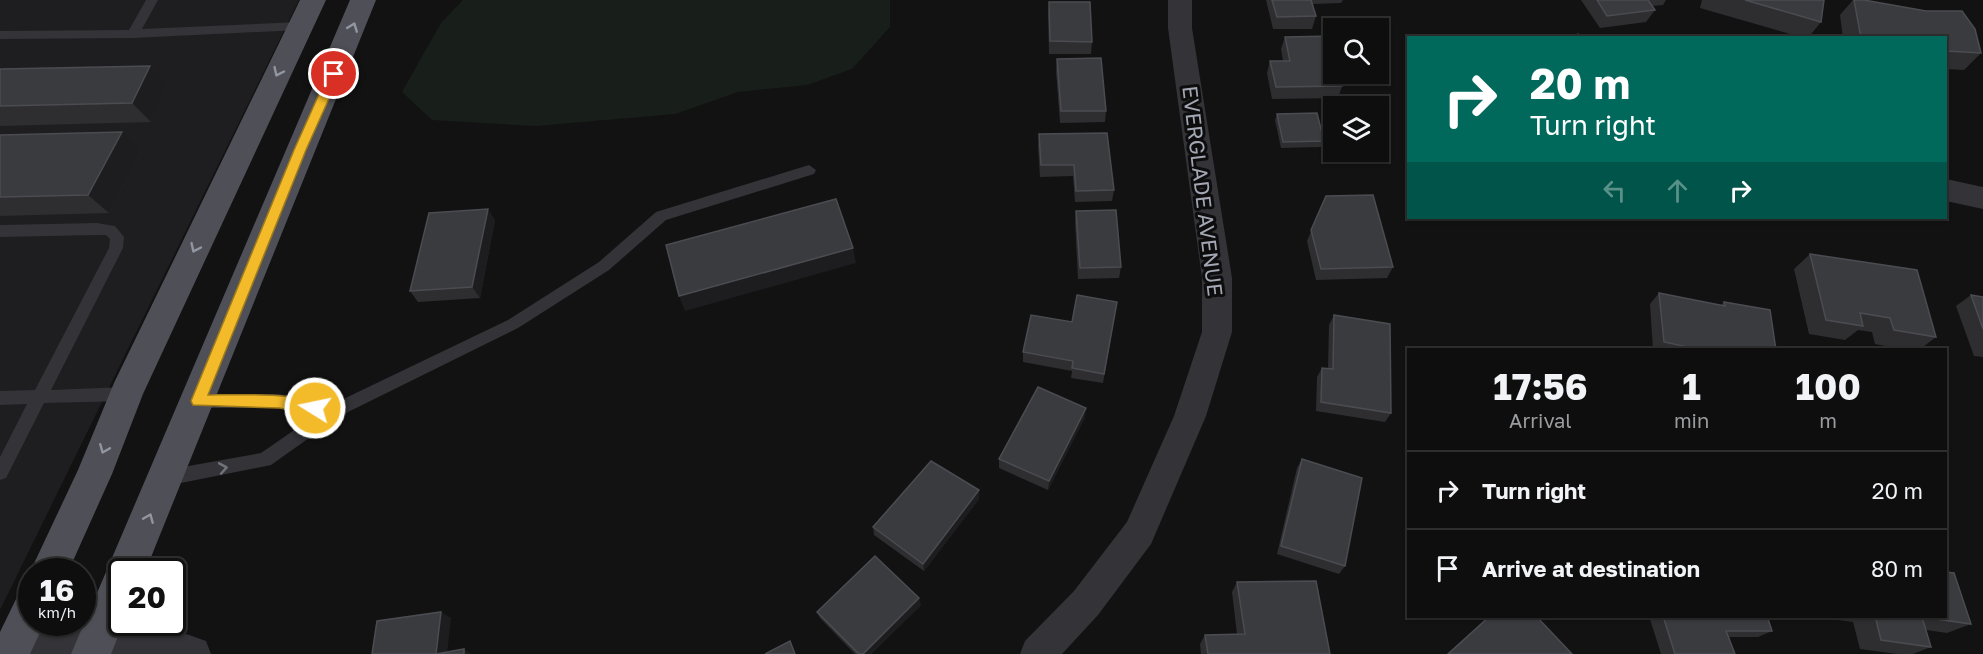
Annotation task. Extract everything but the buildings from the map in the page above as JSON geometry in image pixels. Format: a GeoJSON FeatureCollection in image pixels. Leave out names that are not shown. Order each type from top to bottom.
{"type":"FeatureCollection","features":[{"type":"Feature","properties":{"kind":"main road"},"geometry":{"type":"LineString","coordinates":[[132,558],[363,0]]}},
{"type":"Feature","properties":{"kind":"main road"},"geometry":{"type":"LineString","coordinates":[[55,558],[94,474],[126,394],[306,13]]}},
{"type":"Feature","properties":{"kind":"main road"},"geometry":{"type":"LineString","coordinates":[[94,648],[108,615]]}},
{"type":"Feature","properties":{"kind":"street","name":"EVERGLADE AVENUE"},"geometry":{"type":"LineString","coordinates":[[1038,654],[1086,603],[1139,533],[1191,416],[1217,332],[1217,278],[1180,28],[1180,0]]}},
{"type":"Feature","properties":{"kind":"street"},"geometry":{"type":"LineString","coordinates":[[1947,190],[1983,198]]}},
{"type":"Feature","properties":{"kind":"street"},"geometry":{"type":"LineString","coordinates":[[30,636],[94,648],[139,643],[180,649],[193,654]]}},
{"type":"Feature","properties":{"kind":"lane"},"geometry":{"type":"LineString","coordinates":[[133,34],[152,0]]}},
{"type":"Feature","properties":{"kind":"lane"},"geometry":{"type":"LineString","coordinates":[[0,35],[133,34],[306,13]]}},
{"type":"Feature","properties":{"kind":"lane"},"geometry":{"type":"LineString","coordinates":[[166,478],[265,460],[334,411],[513,324],[604,266],[661,216],[809,170]]}},
{"type":"Feature","properties":{"kind":"lane"},"geometry":{"type":"LineString","coordinates":[[0,231],[97,229],[110,230],[117,237],[116,248],[0,473]]}},
{"type":"Feature","properties":{"kind":"lane"},"geometry":{"type":"LineString","coordinates":[[0,398],[126,394]]}},
{"type":"Feature","properties":{"kind":"lane"},"geometry":{"type":"LineString","coordinates":[[198,401],[279,401],[334,411]]}},
{"type":"Feature","properties":{"kind":"shaded area"},"geometry":{"type":"Polygon","coordinates":[[[0,0],[299,0],[25,558],[18,558],[18,573],[0,610],[0,0]]]}},
{"type":"Feature","properties":{"kind":"shaded area"},"geometry":{"type":"Polygon","coordinates":[[[463,0],[890,0],[890,27],[852,69],[807,85],[738,92],[675,114],[536,126],[432,120],[402,92],[441,23],[463,0]]]}},
{"type":"Feature","properties":{"kind":"route"},"geometry":{"type":"LineString","coordinates":[[315,408],[279,401],[198,401],[300,150],[334,74]]}}]}
